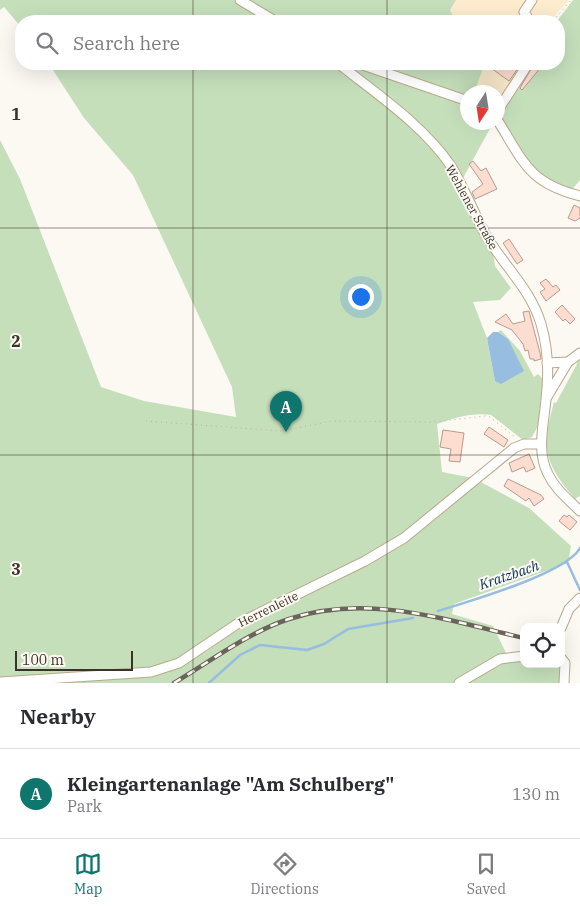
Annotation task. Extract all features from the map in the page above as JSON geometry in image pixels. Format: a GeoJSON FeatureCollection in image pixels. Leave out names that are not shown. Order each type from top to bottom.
{"type":"FeatureCollection","features":[{"type":"Feature","properties":{"kind":"street"},"geometry":{"type":"LineString","coordinates":[[240,0],[265,15]]}},
{"type":"Feature","properties":{"kind":"street"},"geometry":{"type":"LineString","coordinates":[[526,15],[524,12],[532,0]]}},
{"type":"Feature","properties":{"kind":"street","name":"Wehlener Straße"},"geometry":{"type":"LineString","coordinates":[[346,70],[405,117],[431,142],[450,165],[487,237],[532,300],[544,333],[547,363],[546,397],[541,444],[543,463],[552,481],[580,511]]}},
{"type":"Feature","properties":{"kind":"street"},"geometry":{"type":"LineString","coordinates":[[378,70],[460,98]]}},
{"type":"Feature","properties":{"kind":"street"},"geometry":{"type":"LineString","coordinates":[[505,99],[524,70]]}},
{"type":"Feature","properties":{"kind":"street"},"geometry":{"type":"LineString","coordinates":[[504,130],[531,174],[547,185],[580,196]]}},
{"type":"Feature","properties":{"kind":"street"},"geometry":{"type":"LineString","coordinates":[[546,397],[568,362],[580,353]]}},
{"type":"Feature","properties":{"kind":"street"},"geometry":{"type":"LineString","coordinates":[[547,363],[568,362]]}},
{"type":"Feature","properties":{"kind":"street"},"geometry":{"type":"LineString","coordinates":[[524,444],[541,444]]}},
{"type":"Feature","properties":{"kind":"street","name":"Herrenleite"},"geometry":{"type":"LineString","coordinates":[[0,682],[142,673],[179,663],[206,648],[237,624],[365,561],[404,538],[514,448],[524,444]]}},
{"type":"Feature","properties":{"kind":"street"},"geometry":{"type":"LineString","coordinates":[[563,623],[569,609],[580,598]]}},
{"type":"Feature","properties":{"kind":"street"},"geometry":{"type":"LineString","coordinates":[[459,683],[500,659],[520,656]]}},
{"type":"Feature","properties":{"kind":"street"},"geometry":{"type":"LineString","coordinates":[[564,683],[565,662]]}},
{"type":"Feature","properties":{"kind":"path"},"geometry":{"type":"LineString","coordinates":[[558,15],[571,0]]}},
{"type":"Feature","properties":{"kind":"path"},"geometry":{"type":"LineString","coordinates":[[146,421],[281,431],[332,421],[433,422],[485,416],[490,417],[524,444]]}},
{"type":"Feature","properties":{"kind":"shaded area"},"geometry":{"type":"Polygon","coordinates":[[[456,0],[569,0],[555,15],[453,15],[450,10],[456,0]]]}},
{"type":"Feature","properties":{"kind":"shaded area"},"geometry":{"type":"Polygon","coordinates":[[[483,70],[527,70],[505,100],[505,85],[477,85],[483,70]]]}},
{"type":"Feature","properties":{"kind":"green space"},"geometry":{"type":"Polygon","coordinates":[[[0,0],[234,0],[258,15],[15,15],[15,20],[4,7],[0,10],[0,0]]]}},
{"type":"Feature","properties":{"kind":"green space"},"geometry":{"type":"Polygon","coordinates":[[[244,0],[456,0],[450,10],[453,15],[270,15],[244,0]]]}},
{"type":"Feature","properties":{"kind":"green space"},"geometry":{"type":"Polygon","coordinates":[[[573,0],[580,0],[580,180],[569,193],[547,185],[505,130],[505,100],[527,70],[565,70],[565,15],[562,15],[573,0]]]}},
{"type":"Feature","properties":{"kind":"green space"},"geometry":{"type":"Polygon","coordinates":[[[53,70],[341,70],[401,117],[428,144],[447,168],[493,253],[495,266],[511,288],[500,300],[473,302],[487,338],[495,381],[508,339],[498,332],[501,330],[520,351],[534,377],[538,374],[543,379],[538,426],[532,437],[523,440],[491,415],[470,415],[437,424],[442,472],[473,478],[403,535],[191,654],[149,670],[0,678],[0,140],[20,179],[101,387],[144,401],[236,417],[232,387],[133,175],[84,118],[53,70]]]}},
{"type":"Feature","properties":{"kind":"green space"},"geometry":{"type":"Polygon","coordinates":[[[350,70],[365,70],[460,102],[460,130],[489,130],[463,178],[452,162],[350,70]]]}},
{"type":"Feature","properties":{"kind":"green space"},"geometry":{"type":"Polygon","coordinates":[[[385,70],[483,70],[477,85],[460,85],[460,97],[385,70]]]}},
{"type":"Feature","properties":{"kind":"green space"},"geometry":{"type":"Polygon","coordinates":[[[580,357],[580,496],[575,499],[551,464],[548,454],[547,432],[554,402],[556,403],[577,364],[576,360],[580,357]]]}},
{"type":"Feature","properties":{"kind":"green space"},"geometry":{"type":"Polygon","coordinates":[[[479,481],[529,508],[571,546],[568,563],[454,604],[452,614],[493,626],[507,655],[487,662],[455,683],[47,683],[180,666],[207,651],[239,626],[366,564],[479,481]]]}},
{"type":"Feature","properties":{"kind":"green space"},"geometry":{"type":"Polygon","coordinates":[[[520,659],[520,668],[561,668],[560,683],[464,683],[499,662],[520,659]]]}},
{"type":"Feature","properties":{"kind":"water"},"geometry":{"type":"Polygon","coordinates":[[[493,332],[498,332],[508,339],[524,371],[501,384],[495,381],[487,338],[493,332]]]}},
{"type":"Feature","properties":{"kind":"building"},"geometry":{"type":"Polygon","coordinates":[[[494,70],[517,70],[509,81],[494,70]]]}},
{"type":"Feature","properties":{"kind":"building"},"geometry":{"type":"Polygon","coordinates":[[[530,70],[539,70],[522,90],[520,88],[530,70]]]}},
{"type":"Feature","properties":{"kind":"building"},"geometry":{"type":"Polygon","coordinates":[[[473,161],[481,171],[486,168],[497,189],[475,199],[472,192],[483,184],[469,164],[473,161]]]}},
{"type":"Feature","properties":{"kind":"building"},"geometry":{"type":"Polygon","coordinates":[[[574,205],[580,208],[580,218],[575,221],[568,218],[574,205]]]}},
{"type":"Feature","properties":{"kind":"building"},"geometry":{"type":"Polygon","coordinates":[[[509,239],[523,260],[517,264],[503,243],[509,239]]]}},
{"type":"Feature","properties":{"kind":"building"},"geometry":{"type":"Polygon","coordinates":[[[546,279],[553,287],[556,285],[560,290],[546,301],[540,292],[545,289],[540,283],[546,279]]]}},
{"type":"Feature","properties":{"kind":"building"},"geometry":{"type":"Polygon","coordinates":[[[562,305],[575,319],[570,324],[565,319],[563,321],[555,312],[562,305]]]}},
{"type":"Feature","properties":{"kind":"building"},"geometry":{"type":"Polygon","coordinates":[[[529,311],[541,359],[534,361],[534,359],[530,359],[528,350],[525,351],[523,344],[512,330],[495,322],[506,314],[513,324],[525,321],[523,312],[529,311]]]}},
{"type":"Feature","properties":{"kind":"building"},"geometry":{"type":"Polygon","coordinates":[[[489,427],[508,440],[504,447],[484,434],[489,427]]]}},
{"type":"Feature","properties":{"kind":"building"},"geometry":{"type":"Polygon","coordinates":[[[443,430],[464,433],[460,462],[449,461],[451,449],[440,447],[443,430]]]}},
{"type":"Feature","properties":{"kind":"building"},"geometry":{"type":"Polygon","coordinates":[[[529,454],[535,468],[526,472],[524,467],[512,472],[509,463],[529,454]]]}},
{"type":"Feature","properties":{"kind":"building"},"geometry":{"type":"Polygon","coordinates":[[[508,479],[541,495],[544,499],[534,506],[529,498],[526,501],[504,486],[508,479]]]}},
{"type":"Feature","properties":{"kind":"building"},"geometry":{"type":"Polygon","coordinates":[[[564,515],[567,517],[569,515],[577,522],[570,530],[559,521],[564,515]]]}},
{"type":"Feature","properties":{"kind":"waterway","name":"Kratzbach"},"geometry":{"type":"LineString","coordinates":[[438,611],[493,594],[537,577],[571,558],[580,548]]}},
{"type":"Feature","properties":{"kind":"waterway"},"geometry":{"type":"LineString","coordinates":[[567,562],[580,590]]}},
{"type":"Feature","properties":{"kind":"waterway","name":"Kratzbach"},"geometry":{"type":"LineString","coordinates":[[209,683],[240,655],[260,645],[307,650],[324,644],[348,629],[413,618]]}},
{"type":"Feature","properties":{"kind":"railway"},"geometry":{"type":"LineString","coordinates":[[174,683],[259,631],[289,619],[348,608],[407,612],[520,637]]}},
{"type":"Feature","properties":{"kind":"place","name":"Kleingartenanlage \"Am Schulberg\""},"geometry":{"type":"Point","coordinates":[286,432]}}]}
